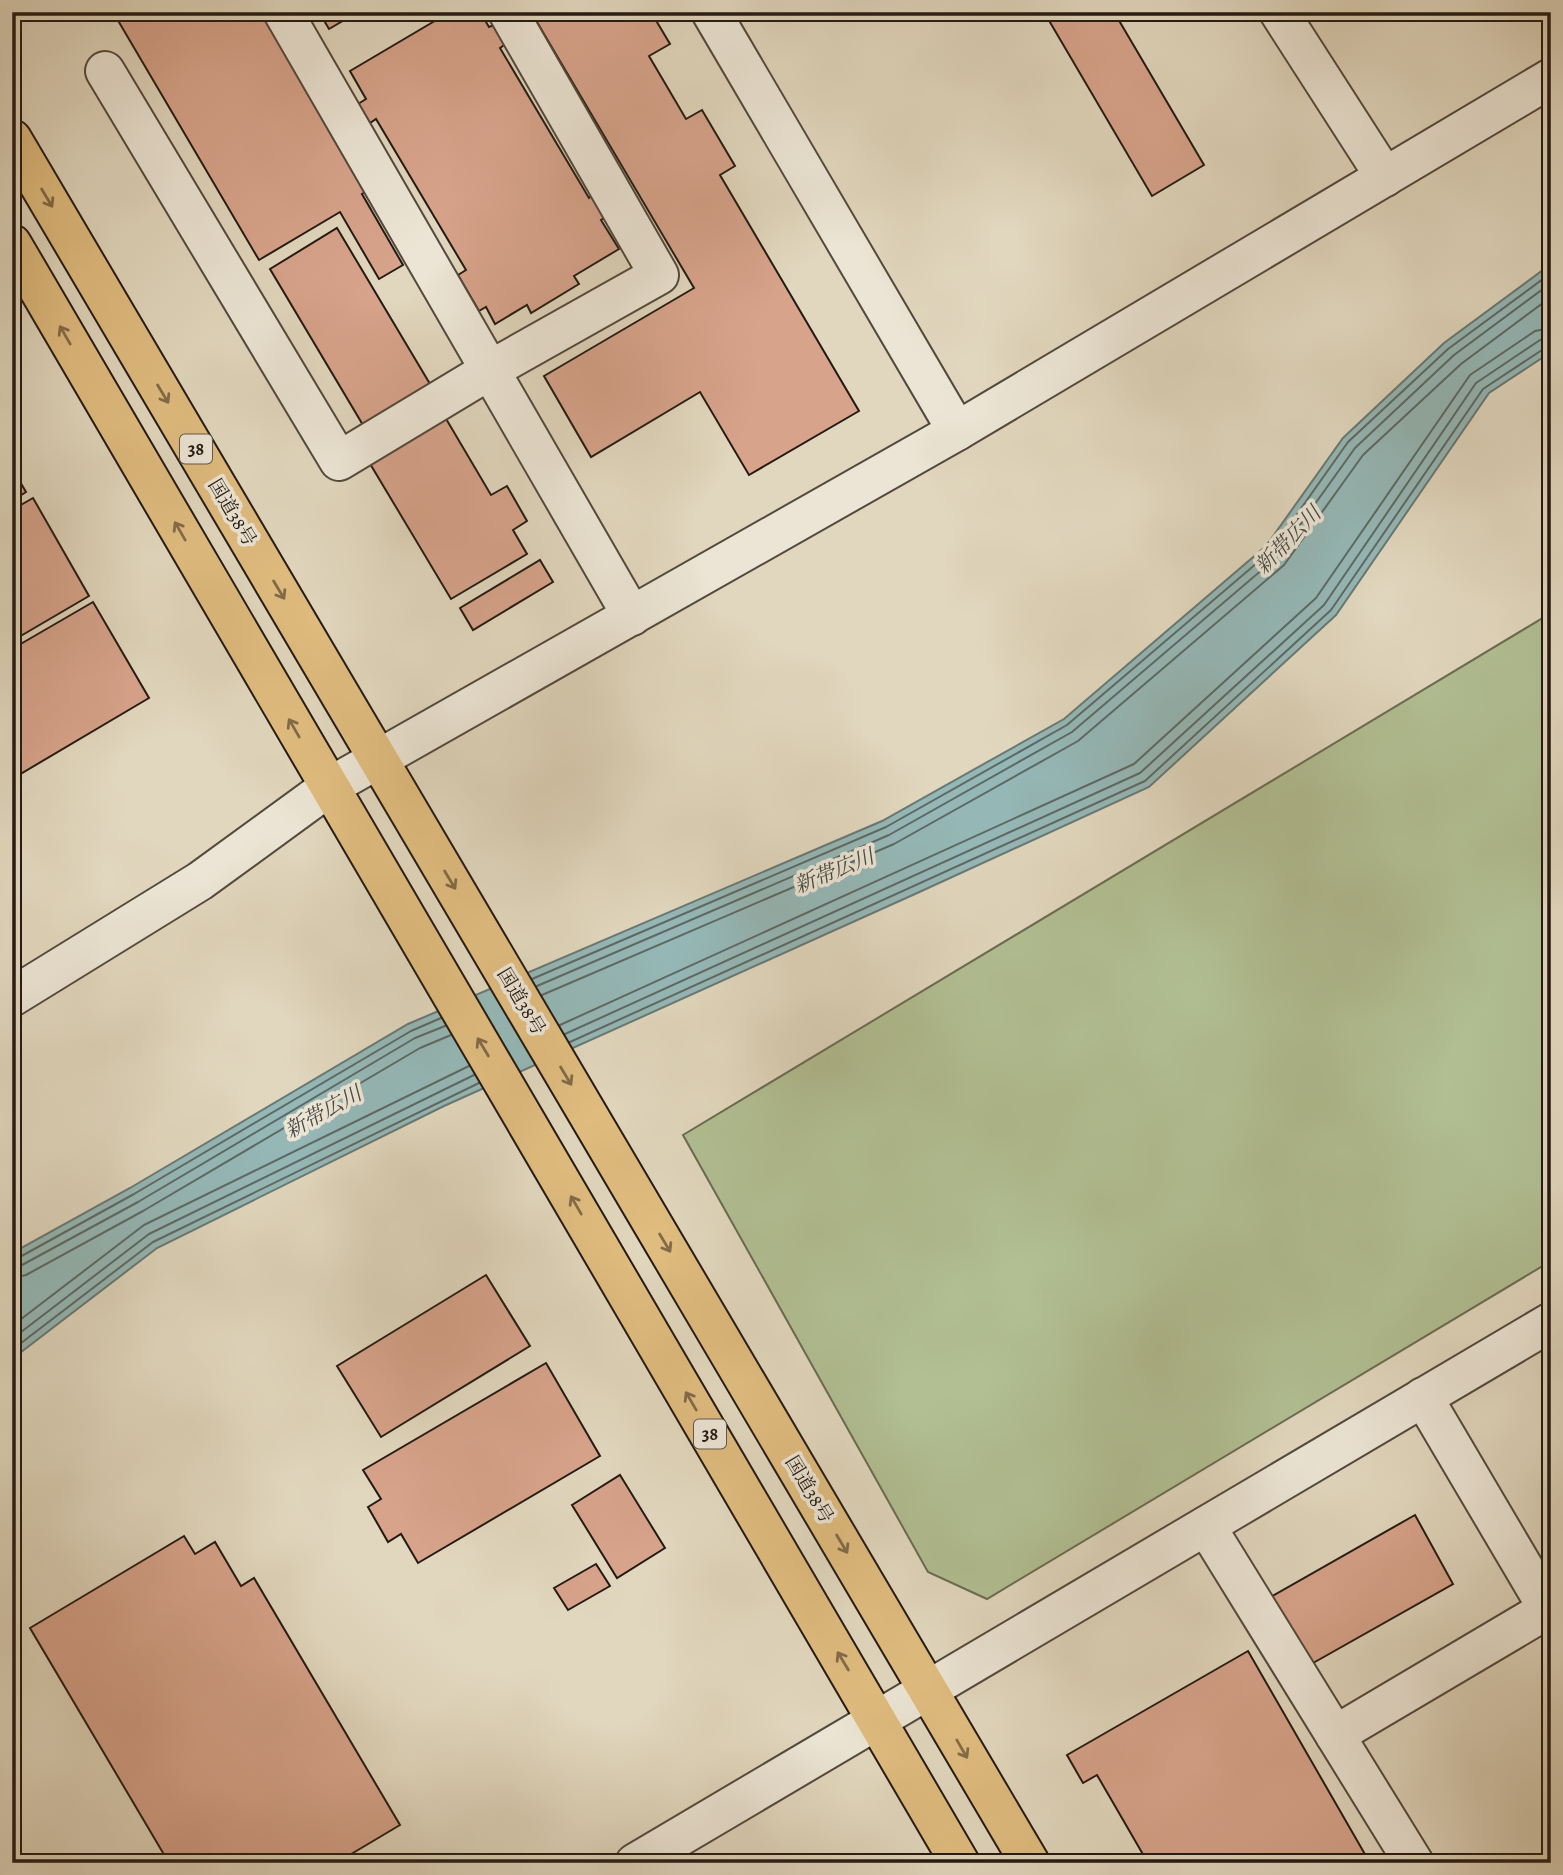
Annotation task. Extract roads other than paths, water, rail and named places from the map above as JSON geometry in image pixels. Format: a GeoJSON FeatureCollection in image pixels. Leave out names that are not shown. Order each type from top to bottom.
{"type":"FeatureCollection","features":[{"type":"Feature","properties":{"kind":"highway","name":"国道38号"},"geometry":{"type":"LineString","coordinates":[[12,139],[1030,1863]]}},
{"type":"Feature","properties":{"kind":"highway","name":"38"},"geometry":{"type":"LineString","coordinates":[[12,244],[960,1863]]}},
{"type":"Feature","properties":{"kind":"street"},"geometry":{"type":"LineString","coordinates":[[284,12],[632,616]]}},
{"type":"Feature","properties":{"kind":"street"},"geometry":{"type":"LineString","coordinates":[[105,71],[339,461],[490,370],[659,275],[508,12]]}},
{"type":"Feature","properties":{"kind":"street"},"geometry":{"type":"LineString","coordinates":[[711,12],[957,431]]}},
{"type":"Feature","properties":{"kind":"street"},"geometry":{"type":"LineString","coordinates":[[1279,12],[1385,177]]}},
{"type":"Feature","properties":{"kind":"street"},"geometry":{"type":"LineString","coordinates":[[12,997],[200,881],[329,787],[957,431],[1551,78]]}},
{"type":"Feature","properties":{"kind":"street"},"geometry":{"type":"LineString","coordinates":[[658,1857],[877,1720],[1551,1322]]}},
{"type":"Feature","properties":{"kind":"street"},"geometry":{"type":"LineString","coordinates":[[1335,1735],[1549,1611],[1423,1397]]}},
{"type":"Feature","properties":{"kind":"street"},"geometry":{"type":"LineString","coordinates":[[1206,1526],[1414,1863]]}},
{"type":"Feature","properties":{"kind":"water","name":"新帯広川"},"geometry":{"type":"Polygon","coordinates":[[[1551,264],[1551,352],[1489,393],[1336,615],[1149,787],[444,1106],[157,1248],[12,1359],[12,1253],[130,1188],[408,1024],[882,821],[1064,719],[1266,546],[1343,438],[1444,343],[1551,264]]]}}]}
